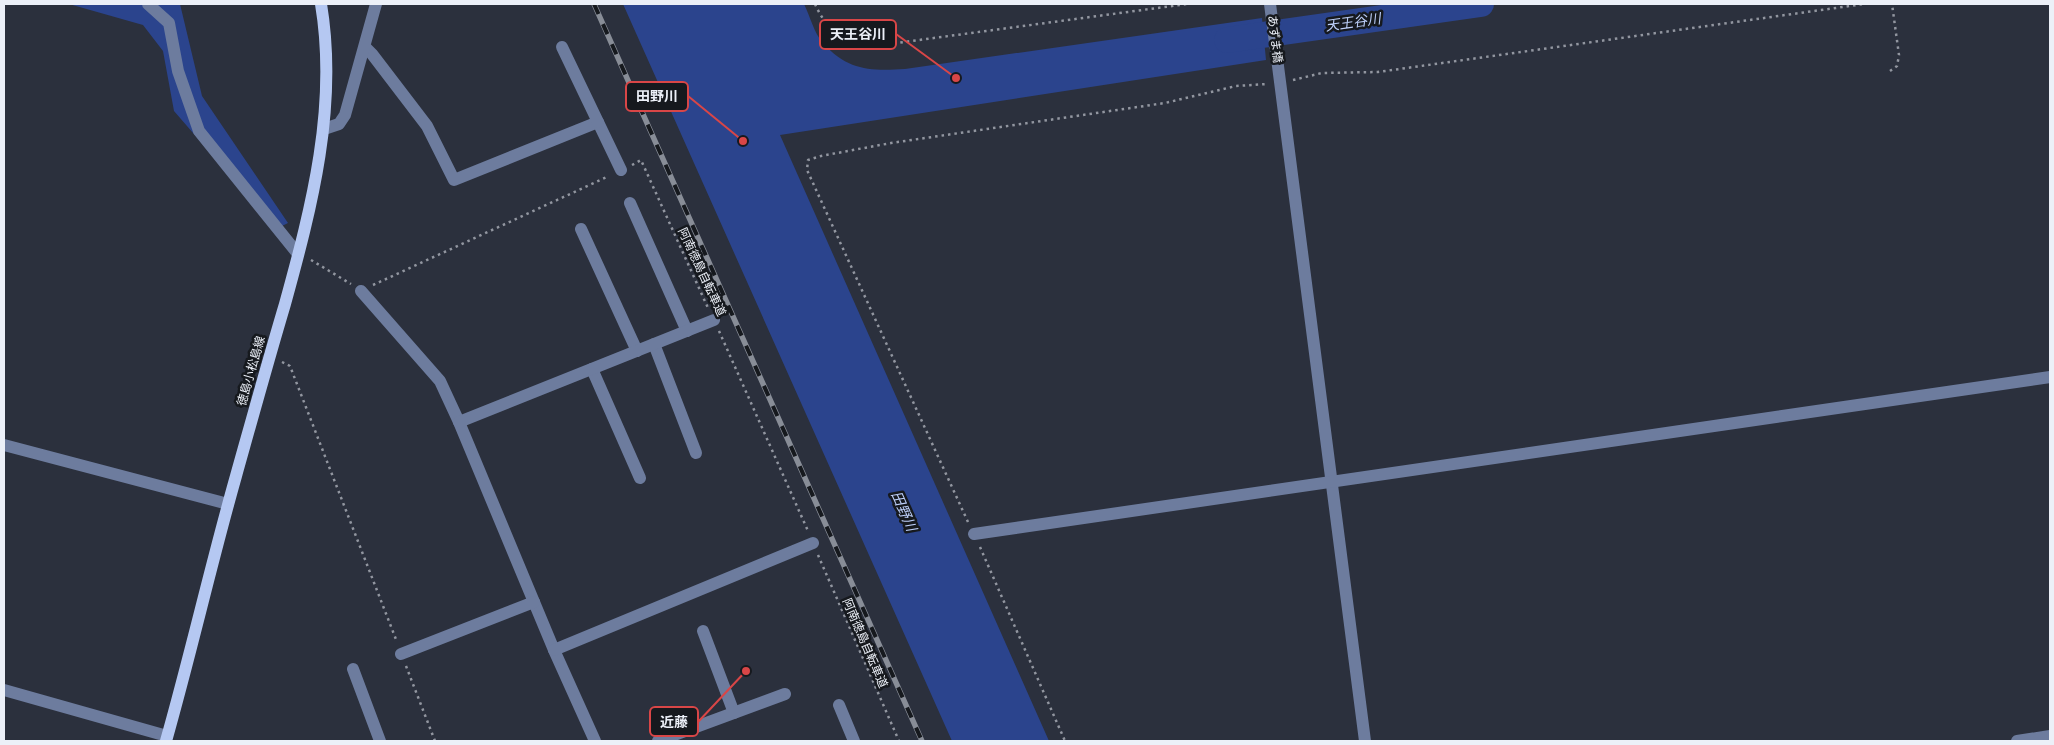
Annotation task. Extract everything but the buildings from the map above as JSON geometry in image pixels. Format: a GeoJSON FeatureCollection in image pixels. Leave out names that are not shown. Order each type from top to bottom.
{"type":"FeatureCollection","features":[{"type":"Feature","properties":{"kind":"main road","name":"徳島小松島線"},"geometry":{"type":"LineString","coordinates":[[166,739],[228,504],[298,254],[321,152],[326,96],[325,46],[321,4]]}},
{"type":"Feature","properties":{"kind":"street"},"geometry":{"type":"LineString","coordinates":[[148,4],[169,23],[178,71],[199,131],[298,254]]}},
{"type":"Feature","properties":{"kind":"street"},"geometry":{"type":"LineString","coordinates":[[324,129],[339,124],[345,115],[376,4]]}},
{"type":"Feature","properties":{"kind":"street","name":"あずま橋"},"geometry":{"type":"LineString","coordinates":[[1270,4],[1365,741]]}},
{"type":"Feature","properties":{"kind":"street"},"geometry":{"type":"LineString","coordinates":[[365,47],[427,126],[454,180],[598,122]]}},
{"type":"Feature","properties":{"kind":"street"},"geometry":{"type":"LineString","coordinates":[[562,47],[621,170]]}},
{"type":"Feature","properties":{"kind":"street"},"geometry":{"type":"LineString","coordinates":[[630,202],[687,331]]}},
{"type":"Feature","properties":{"kind":"street"},"geometry":{"type":"LineString","coordinates":[[581,229],[637,351]]}},
{"type":"Feature","properties":{"kind":"street"},"geometry":{"type":"LineString","coordinates":[[361,291],[440,381],[554,650],[595,741]]}},
{"type":"Feature","properties":{"kind":"street"},"geometry":{"type":"LineString","coordinates":[[459,422],[714,320]]}},
{"type":"Feature","properties":{"kind":"street"},"geometry":{"type":"LineString","coordinates":[[654,344],[696,453]]}},
{"type":"Feature","properties":{"kind":"street"},"geometry":{"type":"LineString","coordinates":[[592,369],[640,478]]}},
{"type":"Feature","properties":{"kind":"street"},"geometry":{"type":"LineString","coordinates":[[974,534],[1331,480],[2050,377]]}},
{"type":"Feature","properties":{"kind":"street"},"geometry":{"type":"LineString","coordinates":[[4,445],[228,504]]}},
{"type":"Feature","properties":{"kind":"street"},"geometry":{"type":"LineString","coordinates":[[554,650],[813,543]]}},
{"type":"Feature","properties":{"kind":"street"},"geometry":{"type":"LineString","coordinates":[[401,654],[534,602]]}},
{"type":"Feature","properties":{"kind":"street"},"geometry":{"type":"LineString","coordinates":[[703,631],[734,713]]}},
{"type":"Feature","properties":{"kind":"street"},"geometry":{"type":"LineString","coordinates":[[354,669],[380,741]]}},
{"type":"Feature","properties":{"kind":"street"},"geometry":{"type":"LineString","coordinates":[[4,690],[166,739]]}},
{"type":"Feature","properties":{"kind":"street"},"geometry":{"type":"LineString","coordinates":[[658,741],[678,738],[734,713],[784,694]]}},
{"type":"Feature","properties":{"kind":"street"},"geometry":{"type":"LineString","coordinates":[[839,705],[854,741]]}},
{"type":"Feature","properties":{"kind":"street"},"geometry":{"type":"LineString","coordinates":[[2017,741],[2050,736]]}},
{"type":"Feature","properties":{"kind":"path"},"geometry":{"type":"LineString","coordinates":[[815,4],[819,14],[839,36],[852,44],[867,47],[1187,4]]}},
{"type":"Feature","properties":{"kind":"path"},"geometry":{"type":"LineString","coordinates":[[1065,741],[974,534],[807,170],[808,160],[891,143],[1165,103],[1236,86],[1280,78],[1322,73],[1378,72],[1864,4]]}},
{"type":"Feature","properties":{"kind":"path"},"geometry":{"type":"LineString","coordinates":[[1890,71],[1897,66],[1899,56],[1892,4]]}},
{"type":"Feature","properties":{"kind":"path","name":"阿南徳島自転車道"},"geometry":{"type":"LineString","coordinates":[[361,291],[641,160],[765,431],[899,741]]}},
{"type":"Feature","properties":{"kind":"path"},"geometry":{"type":"LineString","coordinates":[[298,254],[320,264],[361,291]]}},
{"type":"Feature","properties":{"kind":"path"},"geometry":{"type":"LineString","coordinates":[[270,355],[290,366],[435,741]]}},
{"type":"Feature","properties":{"kind":"water"},"geometry":{"type":"Polygon","coordinates":[[[69,4],[180,4],[202,96],[288,223],[276,229],[174,111],[163,51],[143,25],[69,4]]]}},
{"type":"Feature","properties":{"kind":"water"},"geometry":{"type":"Polygon","coordinates":[[[623,4],[804,4],[817,34],[832,52],[851,64],[881,70],[905,69],[1262,18],[1266,60],[780,135],[1049,741],[952,741],[623,4]]]}},
{"type":"Feature","properties":{"kind":"waterway","name":"天王谷川"},"geometry":{"type":"LineString","coordinates":[[1227,40],[1481,4]]}},
{"type":"Feature","properties":{"kind":"railway"},"geometry":{"type":"LineString","coordinates":[[594,4],[922,741]]}},
{"type":"Feature","properties":{"kind":"place","name":"天王谷川"},"geometry":{"type":"Point","coordinates":[956,78]}},
{"type":"Feature","properties":{"kind":"place","name":"田野川"},"geometry":{"type":"Point","coordinates":[743,141]}},
{"type":"Feature","properties":{"kind":"place","name":"近藤"},"geometry":{"type":"Point","coordinates":[746,671]}}]}
